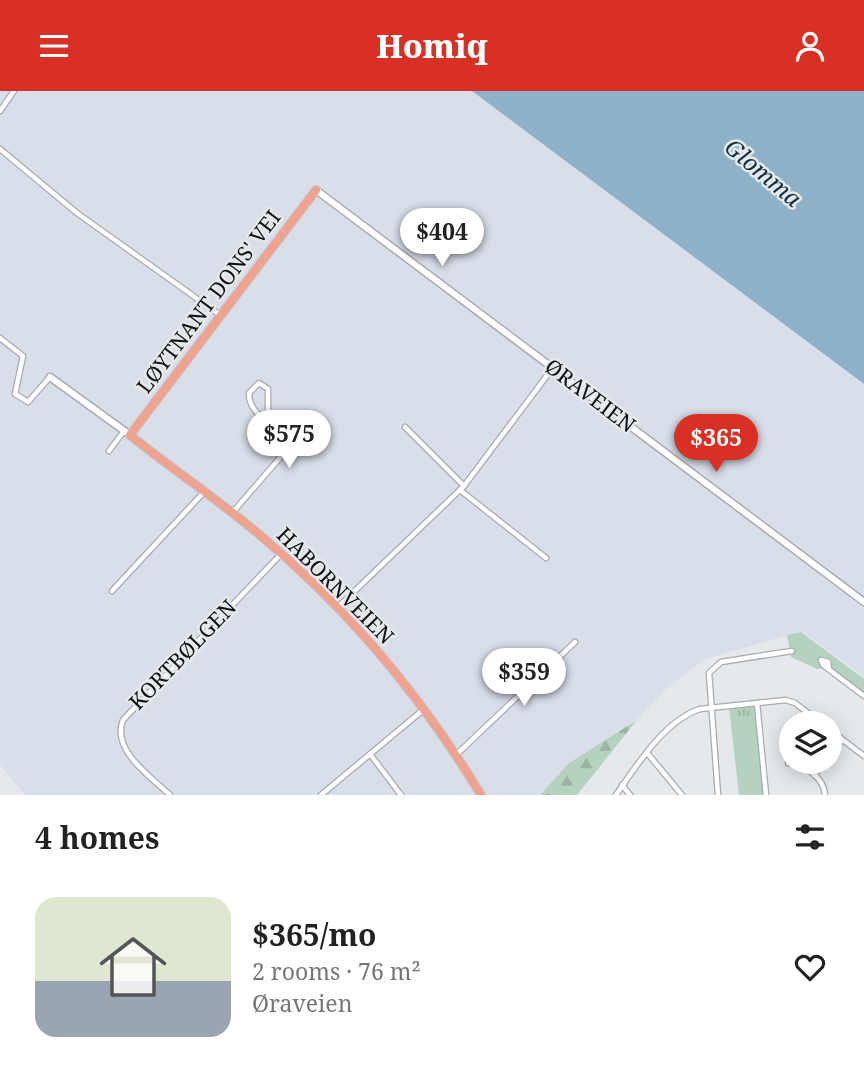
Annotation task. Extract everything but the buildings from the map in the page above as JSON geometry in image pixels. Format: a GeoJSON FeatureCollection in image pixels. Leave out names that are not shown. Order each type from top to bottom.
{"type":"FeatureCollection","features":[{"type":"Feature","properties":{"kind":"highway","name":"LØYTNANT DONS' VEI"},"geometry":{"type":"LineString","coordinates":[[127,433],[221,316],[316,190]]}},
{"type":"Feature","properties":{"kind":"highway","name":"HABORNVEIEN"},"geometry":{"type":"LineString","coordinates":[[127,433],[282,553],[338,608],[424,710],[481,795]]}},
{"type":"Feature","properties":{"kind":"street"},"geometry":{"type":"LineString","coordinates":[[0,111],[14,91]]}},
{"type":"Feature","properties":{"kind":"street"},"geometry":{"type":"LineString","coordinates":[[0,149],[77,213],[221,316]]}},
{"type":"Feature","properties":{"kind":"street","name":"ØRAVEIEN"},"geometry":{"type":"LineString","coordinates":[[316,190],[864,602]]}},
{"type":"Feature","properties":{"kind":"street"},"geometry":{"type":"LineString","coordinates":[[0,338],[23,356],[15,394],[29,402],[50,377],[127,433],[109,451]]}},
{"type":"Feature","properties":{"kind":"street"},"geometry":{"type":"LineString","coordinates":[[338,608],[462,488],[552,369]]}},
{"type":"Feature","properties":{"kind":"street"},"geometry":{"type":"LineString","coordinates":[[232,513],[291,446],[256,412],[248,397],[259,383],[268,389],[268,422]]}},
{"type":"Feature","properties":{"kind":"street"},"geometry":{"type":"LineString","coordinates":[[405,427],[462,488],[546,558]]}},
{"type":"Feature","properties":{"kind":"street"},"geometry":{"type":"LineString","coordinates":[[112,591],[204,491]]}},
{"type":"Feature","properties":{"kind":"street","name":"KORTBØLGEN"},"geometry":{"type":"LineString","coordinates":[[170,795],[127,752],[120,737],[123,720],[282,553]]}},
{"type":"Feature","properties":{"kind":"street"},"geometry":{"type":"LineString","coordinates":[[456,755],[575,642]]}},
{"type":"Feature","properties":{"kind":"street"},"geometry":{"type":"LineString","coordinates":[[718,795],[709,673],[721,662],[792,651]]}},
{"type":"Feature","properties":{"kind":"street"},"geometry":{"type":"LineString","coordinates":[[829,669],[864,696]]}},
{"type":"Feature","properties":{"kind":"street"},"geometry":{"type":"LineString","coordinates":[[616,795],[678,719],[710,707],[786,700],[805,711]]}},
{"type":"Feature","properties":{"kind":"street"},"geometry":{"type":"LineString","coordinates":[[757,703],[766,795]]}},
{"type":"Feature","properties":{"kind":"street"},"geometry":{"type":"LineString","coordinates":[[321,795],[424,710]]}},
{"type":"Feature","properties":{"kind":"street"},"geometry":{"type":"LineString","coordinates":[[842,740],[864,756]]}},
{"type":"Feature","properties":{"kind":"street"},"geometry":{"type":"LineString","coordinates":[[370,754],[401,795]]}},
{"type":"Feature","properties":{"kind":"street"},"geometry":{"type":"LineString","coordinates":[[648,754],[682,795]]}},
{"type":"Feature","properties":{"kind":"street"},"geometry":{"type":"LineString","coordinates":[[814,775],[822,783],[825,795]]}},
{"type":"Feature","properties":{"kind":"street"},"geometry":{"type":"LineString","coordinates":[[622,785],[630,795]]}},
{"type":"Feature","properties":{"kind":"shaded area"},"geometry":{"type":"Polygon","coordinates":[[[0,91],[472,91],[864,384],[864,677],[802,631],[705,659],[666,689],[637,720],[569,763],[540,795],[25,795],[0,765],[0,91]]]}},
{"type":"Feature","properties":{"kind":"green space"},"geometry":{"type":"Polygon","coordinates":[[[801,632],[864,679],[864,694],[831,669],[827,658],[822,657],[819,661],[824,668],[817,669],[791,657],[787,635],[801,632]]]}},
{"type":"Feature","properties":{"kind":"green space"},"geometry":{"type":"Polygon","coordinates":[[[756,704],[766,795],[739,795],[729,707],[756,704]]]}},
{"type":"Feature","properties":{"kind":"green space"},"geometry":{"type":"Polygon","coordinates":[[[755,706],[760,740],[740,729],[732,708],[755,706]]]}},
{"type":"Feature","properties":{"kind":"green space"},"geometry":{"type":"Polygon","coordinates":[[[637,720],[577,795],[540,795],[569,763],[637,720]]]}},
{"type":"Feature","properties":{"kind":"water","name":"Glomma"},"geometry":{"type":"Polygon","coordinates":[[[472,91],[864,91],[864,384],[472,91]]]}}]}
